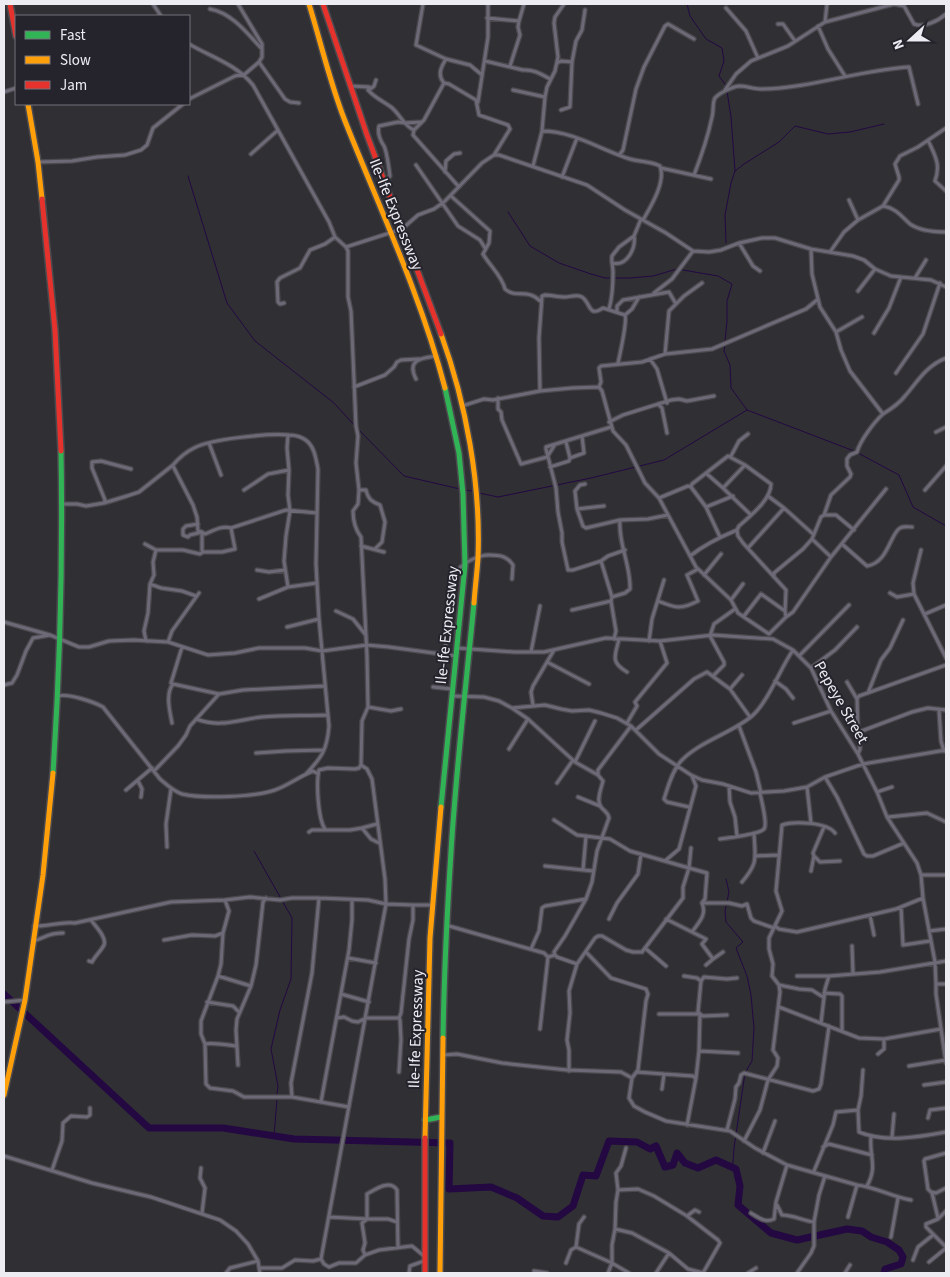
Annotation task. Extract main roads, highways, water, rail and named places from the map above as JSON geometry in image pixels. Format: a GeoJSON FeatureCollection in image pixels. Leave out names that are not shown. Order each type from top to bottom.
{"type":"FeatureCollection","features":[{"type":"Feature","properties":{"kind":"main road"},"geometry":{"type":"LineString","coordinates":[[10,4],[15,31]]}},
{"type":"Feature","properties":{"kind":"main road","name":"Ile-Ife Expressway"},"geometry":{"type":"LineString","coordinates":[[309,4],[337,98],[426,321],[438,358],[459,453],[464,502],[465,565],[432,905],[426,1028],[425,1273]]}},
{"type":"Feature","properties":{"kind":"main road","name":"Ile-Ife Expressway"},"geometry":{"type":"LineString","coordinates":[[323,4],[350,86],[449,356],[462,406],[474,469],[478,523],[478,557],[449,878],[448,926],[445,951],[440,1273]]}},
{"type":"Feature","properties":{"kind":"main road"},"geometry":{"type":"LineString","coordinates":[[4,1095],[24,1000],[47,837],[60,667],[62,447],[58,381],[38,162],[28,105]]}},
{"type":"Feature","properties":{"kind":"main road"},"geometry":{"type":"LineString","coordinates":[[362,161],[375,155]]}},
{"type":"Feature","properties":{"kind":"main road"},"geometry":{"type":"LineString","coordinates":[[438,358],[449,356]]}},
{"type":"Feature","properties":{"kind":"main road"},"geometry":{"type":"LineString","coordinates":[[447,746],[460,747]]}},
{"type":"Feature","properties":{"kind":"main road"},"geometry":{"type":"LineString","coordinates":[[425,1120],[441,1117]]}},
{"type":"Feature","properties":{"kind":"waterway"},"geometry":{"type":"LineString","coordinates":[[687,4],[690,16],[706,39],[722,48],[724,61],[719,76],[727,87]]}},
{"type":"Feature","properties":{"kind":"waterway"},"geometry":{"type":"LineString","coordinates":[[726,243],[725,215],[735,171],[727,91]]}},
{"type":"Feature","properties":{"kind":"waterway"},"geometry":{"type":"LineString","coordinates":[[735,171],[779,142],[795,126],[828,134],[850,132],[884,124]]}},
{"type":"Feature","properties":{"kind":"waterway"},"geometry":{"type":"LineString","coordinates":[[188,176],[227,303],[255,341],[334,403],[355,426]]}},
{"type":"Feature","properties":{"kind":"waterway"},"geometry":{"type":"LineString","coordinates":[[508,212],[530,246],[559,263],[591,274],[605,278],[630,278],[653,276],[677,269],[718,276],[732,284],[727,301],[725,341]]}},
{"type":"Feature","properties":{"kind":"waterway"},"geometry":{"type":"LineString","coordinates":[[725,345],[724,351],[730,365],[731,388],[747,410],[854,451]]}},
{"type":"Feature","properties":{"kind":"waterway"},"geometry":{"type":"LineString","coordinates":[[479,493],[498,497],[591,478],[664,460],[747,410]]}},
{"type":"Feature","properties":{"kind":"waterway"},"geometry":{"type":"LineString","coordinates":[[358,429],[404,476],[460,489]]}},
{"type":"Feature","properties":{"kind":"waterway"},"geometry":{"type":"LineString","coordinates":[[858,453],[899,475],[913,507],[946,526]]}},
{"type":"Feature","properties":{"kind":"waterway"},"geometry":{"type":"LineString","coordinates":[[464,490],[472,491]]}},
{"type":"Feature","properties":{"kind":"waterway"},"geometry":{"type":"LineString","coordinates":[[254,851],[292,918],[291,979],[280,1010],[271,1049],[278,1086],[277,1095]]}},
{"type":"Feature","properties":{"kind":"waterway"},"geometry":{"type":"LineString","coordinates":[[726,879],[729,892],[725,911],[726,922],[743,942],[736,948],[747,976],[754,1028],[752,1061],[745,1073],[733,1163],[730,1167]]}},
{"type":"Feature","properties":{"kind":"waterway"},"geometry":{"type":"LineString","coordinates":[[4,994],[149,1128],[223,1128],[294,1139],[450,1143],[449,1189],[491,1187],[517,1198],[543,1216],[558,1217],[573,1206],[583,1175],[596,1176],[609,1141],[637,1142],[650,1149],[656,1146],[665,1167],[673,1165],[677,1153],[685,1163],[698,1168],[716,1160],[736,1169],[740,1186],[738,1205],[771,1233],[797,1240],[847,1229],[862,1231],[871,1237],[887,1242],[899,1250],[903,1257],[901,1264],[885,1269],[884,1273]]}},
{"type":"Feature","properties":{"kind":"waterway"},"geometry":{"type":"LineString","coordinates":[[274,1136],[277,1099]]}}]}
